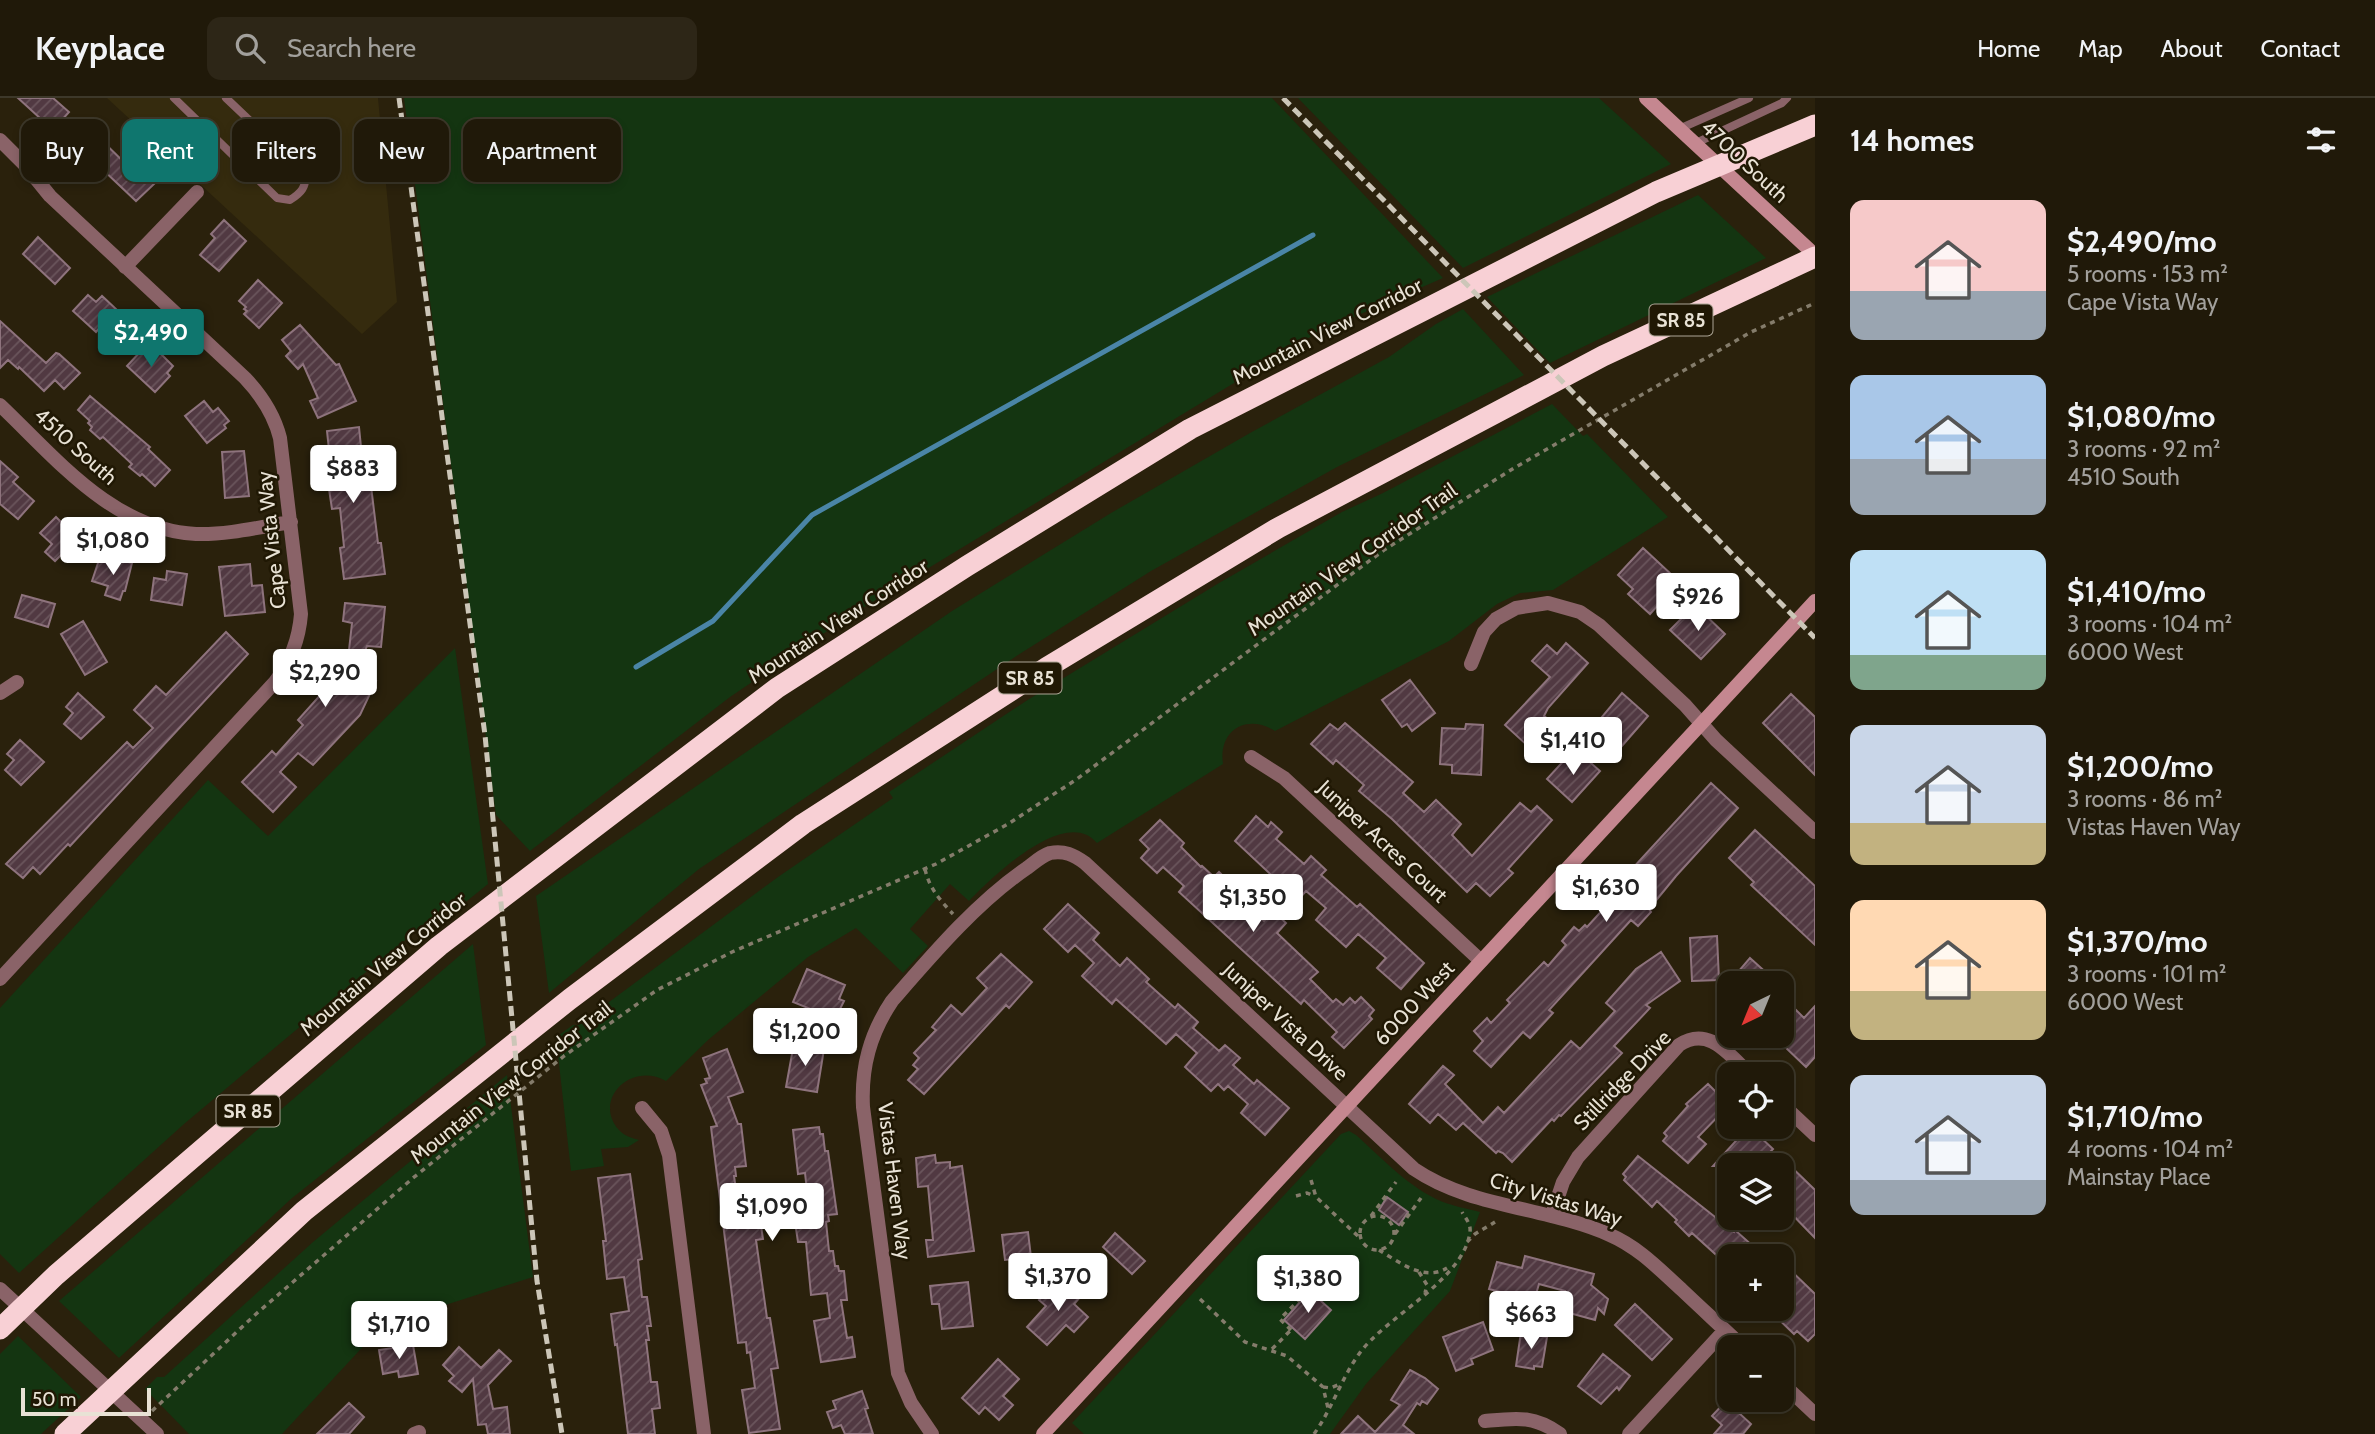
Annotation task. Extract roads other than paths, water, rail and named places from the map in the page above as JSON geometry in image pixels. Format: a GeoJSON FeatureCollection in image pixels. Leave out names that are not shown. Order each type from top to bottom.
{"type":"FeatureCollection","features":[{"type":"Feature","properties":{"kind":"highway","name":"Mountain View Corridor"},"geometry":{"type":"LineString","coordinates":[[0,1329],[57,1275],[439,946],[777,688],[967,566],[1191,429],[1656,191],[1815,125]]}},
{"type":"Feature","properties":{"kind":"highway","name":"SR 85"},"geometry":{"type":"LineString","coordinates":[[70,1429],[303,1211],[570,999],[803,824],[1046,668],[1278,528],[1603,356],[1815,256]]}},
{"type":"Feature","properties":{"kind":"street","name":"4700 South"},"geometry":{"type":"LineString","coordinates":[[1646,98],[1815,256]]}},
{"type":"Feature","properties":{"kind":"street","name":"Cape Vista Way"},"geometry":{"type":"LineString","coordinates":[[0,140],[50,196],[245,378],[264,399],[280,438],[301,614],[296,642],[284,670],[256,704],[0,979]]}},
{"type":"Feature","properties":{"kind":"street"},"geometry":{"type":"LineString","coordinates":[[125,267],[197,192]]}},
{"type":"Feature","properties":{"kind":"street","name":"4510 South"},"geometry":{"type":"LineString","coordinates":[[0,405],[92,491],[121,512],[138,520],[156,527],[195,534],[214,534],[291,522]]}},
{"type":"Feature","properties":{"kind":"street","name":"6000 West"},"geometry":{"type":"LineString","coordinates":[[1043,1434],[1815,601]]}},
{"type":"Feature","properties":{"kind":"street"},"geometry":{"type":"LineString","coordinates":[[1471,664],[1484,632],[1496,619],[1516,608],[1537,603],[1571,608],[1590,617],[1815,832]]}},
{"type":"Feature","properties":{"kind":"street"},"geometry":{"type":"LineString","coordinates":[[0,693],[17,682]]}},
{"type":"Feature","properties":{"kind":"street","name":"Juniper Acres Court"},"geometry":{"type":"LineString","coordinates":[[1251,757],[1284,778],[1482,961]]}},
{"type":"Feature","properties":{"kind":"street","name":"Vistas Haven Way"},"geometry":{"type":"LineString","coordinates":[[932,1434],[911,1403],[898,1373],[863,1107],[862,1088],[867,1051],[877,1025],[892,1001],[987,898],[1002,884],[1045,855],[1058,852],[1071,854]]}},
{"type":"Feature","properties":{"kind":"street","name":"Juniper Vista Drive"},"geometry":{"type":"LineString","coordinates":[[1071,854],[1105,882],[1347,1107]]}},
{"type":"Feature","properties":{"kind":"street","name":"Stillridge Drive"},"geometry":{"type":"LineString","coordinates":[[1552,1215],[1563,1182],[1578,1157],[1679,1045],[1692,1038],[1706,1038],[1737,1062]]}},
{"type":"Feature","properties":{"kind":"street","name":"City Vistas Way"},"geometry":{"type":"LineString","coordinates":[[1347,1107],[1401,1159],[1426,1177],[1464,1193],[1552,1215],[1598,1230],[1636,1249],[1730,1335]]}},
{"type":"Feature","properties":{"kind":"street"},"geometry":{"type":"LineString","coordinates":[[642,1108],[661,1131],[669,1155],[704,1434]]}},
{"type":"Feature","properties":{"kind":"street"},"geometry":{"type":"LineString","coordinates":[[1794,1115],[1815,1135]]}},
{"type":"Feature","properties":{"kind":"street"},"geometry":{"type":"LineString","coordinates":[[0,1289],[157,1434]]}},
{"type":"Feature","properties":{"kind":"street"},"geometry":{"type":"LineString","coordinates":[[1629,1434],[1725,1330]]}},
{"type":"Feature","properties":{"kind":"street"},"geometry":{"type":"LineString","coordinates":[[1794,1394],[1815,1414]]}},
{"type":"Feature","properties":{"kind":"street"},"geometry":{"type":"LineString","coordinates":[[1485,1421],[1525,1418],[1536,1420],[1560,1434]]}},
{"type":"Feature","properties":{"kind":"lane"},"geometry":{"type":"LineString","coordinates":[[174,98],[277,198],[290,201],[301,194],[306,182],[305,173],[227,98]]}},
{"type":"Feature","properties":{"kind":"lane"},"geometry":{"type":"LineString","coordinates":[[1679,129],[1749,98]]}},
{"type":"Feature","properties":{"kind":"lane"},"geometry":{"type":"LineString","coordinates":[[1696,144],[1782,103],[1787,98]]}},
{"type":"Feature","properties":{"kind":"waterway"},"geometry":{"type":"LineString","coordinates":[[636,667],[713,621],[812,515],[1313,235]]}},
{"type":"Feature","properties":{"kind":"railway"},"geometry":{"type":"LineString","coordinates":[[399,98],[485,735],[537,1281],[562,1434]]}},
{"type":"Feature","properties":{"kind":"railway"},"geometry":{"type":"LineString","coordinates":[[1283,98],[1815,638]]}}]}
